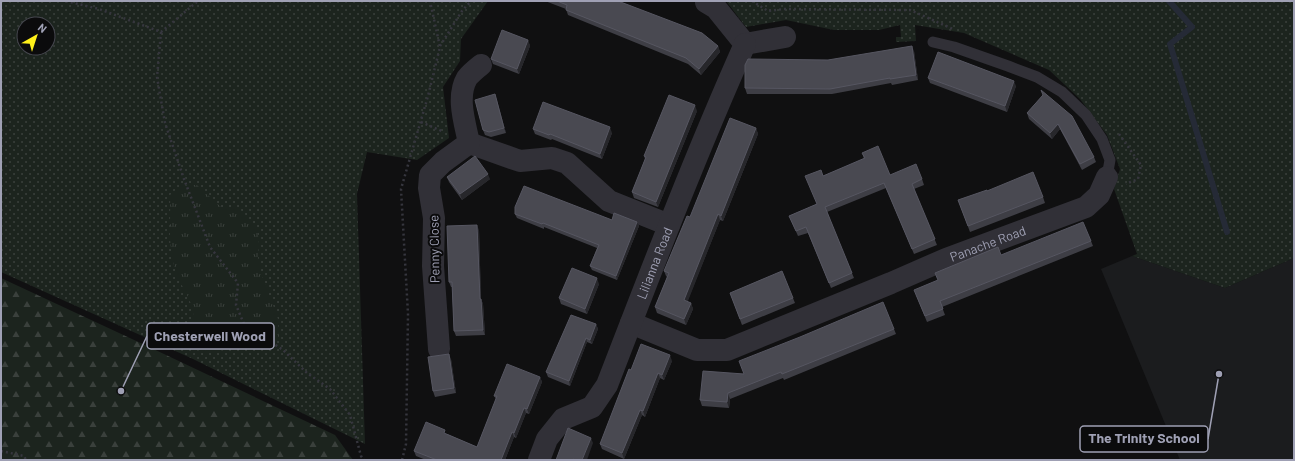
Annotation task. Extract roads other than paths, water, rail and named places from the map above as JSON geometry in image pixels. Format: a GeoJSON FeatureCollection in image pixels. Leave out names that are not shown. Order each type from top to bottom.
{"type":"FeatureCollection","features":[{"type":"Feature","properties":{"kind":"street"},"geometry":{"type":"LineString","coordinates":[[706,2],[716,8],[745,44],[785,37]]}},
{"type":"Feature","properties":{"kind":"street","name":"Lilianna Road"},"geometry":{"type":"LineString","coordinates":[[539,460],[548,439],[563,419],[592,407],[607,385],[669,225],[726,85],[745,44]]}},
{"type":"Feature","properties":{"kind":"street"},"geometry":{"type":"LineString","coordinates":[[481,65],[468,78],[461,92],[463,117],[469,143],[520,161],[552,158],[567,163],[609,202],[669,225]]}},
{"type":"Feature","properties":{"kind":"street","name":"Penny Close"},"geometry":{"type":"LineString","coordinates":[[439,349],[433,266],[434,218],[429,188],[430,175],[443,162],[469,143]]}},
{"type":"Feature","properties":{"kind":"street","name":"Panache Road"},"geometry":{"type":"LineString","coordinates":[[631,323],[697,350],[727,350],[891,284],[946,259],[1086,206],[1099,195],[1107,177]]}},
{"type":"Feature","properties":{"kind":"lane","name":"Panache Road"},"geometry":{"type":"LineString","coordinates":[[933,42],[954,47],[1037,77],[1062,92],[1086,115],[1102,139],[1110,160],[1107,177]]}},
{"type":"Feature","properties":{"kind":"waterway"},"geometry":{"type":"LineString","coordinates":[[1169,1],[1192,27],[1170,44],[1227,232]]}},
{"type":"Feature","properties":{"kind":"place","name":"The Trinity School"},"geometry":{"type":"Point","coordinates":[1219,374]}},
{"type":"Feature","properties":{"kind":"place","name":"Chesterwell Wood"},"geometry":{"type":"Point","coordinates":[121,391]}}]}
